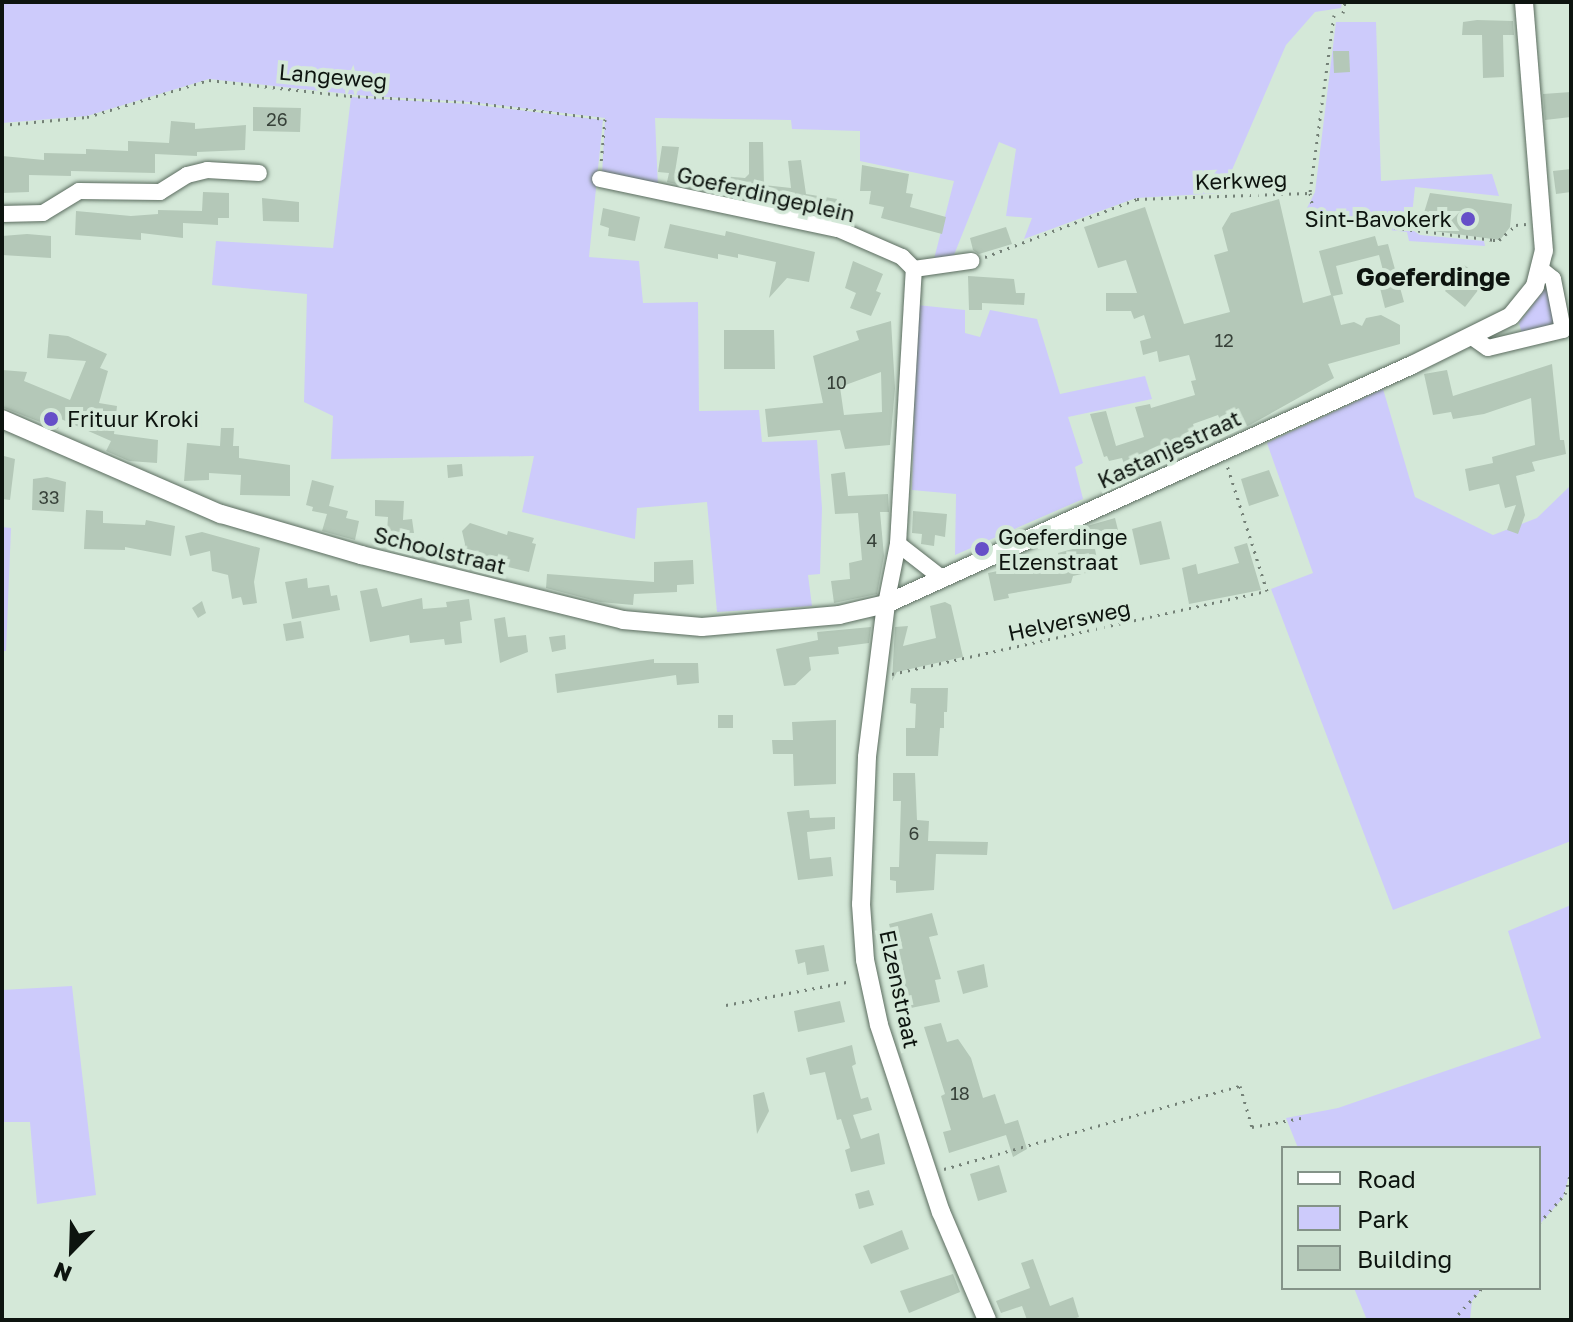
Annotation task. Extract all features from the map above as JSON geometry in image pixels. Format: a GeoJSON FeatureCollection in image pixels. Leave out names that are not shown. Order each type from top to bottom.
{"type":"FeatureCollection","features":[{"type":"Feature","properties":{"kind":"street","name":"Kastanjestraat"},"geometry":{"type":"LineString","coordinates":[[886,604],[1472,337],[1511,316],[1528,299],[1542,270],[1542,222],[1524,2]]}},
{"type":"Feature","properties":{"kind":"street"},"geometry":{"type":"LineString","coordinates":[[2,214],[43,213],[79,191],[160,192],[187,175],[207,170],[259,173]]}},
{"type":"Feature","properties":{"kind":"street","name":"Goeferdingeplein"},"geometry":{"type":"LineString","coordinates":[[600,179],[838,229],[902,257],[914,269]]}},
{"type":"Feature","properties":{"kind":"street"},"geometry":{"type":"LineString","coordinates":[[886,604],[898,544],[914,269],[971,261]]}},
{"type":"Feature","properties":{"kind":"street","name":"Kastanjestraat"},"geometry":{"type":"LineString","coordinates":[[1472,337],[1488,348],[1563,330],[1553,279],[1542,270]]}},
{"type":"Feature","properties":{"kind":"street","name":"Schoolstraat"},"geometry":{"type":"LineString","coordinates":[[2,419],[221,514],[361,555],[623,620],[702,627],[839,615],[886,604]]}},
{"type":"Feature","properties":{"kind":"street"},"geometry":{"type":"LineString","coordinates":[[898,544],[943,579]]}},
{"type":"Feature","properties":{"kind":"street","name":"Elzenstraat"},"geometry":{"type":"LineString","coordinates":[[886,604],[867,757],[861,904],[869,978],[879,1025],[929,1174],[987,1320]]}},
{"type":"Feature","properties":{"kind":"path"},"geometry":{"type":"LineString","coordinates":[[1343,13],[1345,2]]}},
{"type":"Feature","properties":{"kind":"path"},"geometry":{"type":"LineString","coordinates":[[1310,193],[1334,15]]}},
{"type":"Feature","properties":{"kind":"path","name":"Langeweg"},"geometry":{"type":"LineString","coordinates":[[2,125],[87,117],[209,80],[350,96],[542,110],[605,119],[600,179]]}},
{"type":"Feature","properties":{"kind":"path","name":"Kerkweg"},"geometry":{"type":"LineString","coordinates":[[971,261],[1137,199],[1310,193],[1314,197],[1311,212],[1315,218],[1493,240],[1502,238],[1516,225],[1542,222]]}},
{"type":"Feature","properties":{"kind":"path","name":"Helversweg"},"geometry":{"type":"LineString","coordinates":[[876,674],[908,671],[1267,591],[1222,451]]}},
{"type":"Feature","properties":{"kind":"path"},"geometry":{"type":"LineString","coordinates":[[726,1005],[869,978]]}},
{"type":"Feature","properties":{"kind":"path"},"geometry":{"type":"LineString","coordinates":[[929,1174],[1240,1086],[1252,1127],[1301,1118]]}},
{"type":"Feature","properties":{"kind":"path"},"geometry":{"type":"LineString","coordinates":[[1541,1221],[1565,1194],[1571,1172]]}},
{"type":"Feature","properties":{"kind":"path"},"geometry":{"type":"LineString","coordinates":[[1453,1320],[1480,1290]]}},
{"type":"Feature","properties":{"kind":"green space"},"geometry":{"type":"Polygon","coordinates":[[[2,2],[1342,2],[1341,8],[1315,12],[1286,45],[1222,193],[1136,198],[1024,239],[1032,218],[1006,216],[1016,149],[999,142],[952,260],[933,263],[954,181],[860,161],[860,131],[792,129],[791,120],[655,118],[658,188],[602,175],[605,118],[469,102],[367,96],[209,79],[87,116],[2,123],[2,2]]]}},
{"type":"Feature","properties":{"kind":"green space"},"geometry":{"type":"Polygon","coordinates":[[[1336,22],[1376,22],[1381,181],[1492,174],[1499,196],[1415,187],[1411,224],[1414,231],[1420,235],[1484,241],[1485,246],[1409,241],[1407,232],[1306,221],[1307,208],[1315,192],[1336,22]]]}},
{"type":"Feature","properties":{"kind":"green space"},"geometry":{"type":"Polygon","coordinates":[[[351,97],[469,104],[603,120],[589,257],[639,261],[643,303],[698,302],[699,411],[759,410],[762,442],[817,440],[822,508],[820,574],[808,575],[812,606],[717,612],[707,502],[637,508],[635,539],[522,512],[534,456],[331,459],[333,416],[304,402],[307,294],[212,285],[216,241],[333,248],[351,97]]]}},
{"type":"Feature","properties":{"kind":"green space"},"geometry":{"type":"Polygon","coordinates":[[[1547,286],[1558,324],[1522,334],[1519,323],[1547,286]]]}},
{"type":"Feature","properties":{"kind":"green space"},"geometry":{"type":"Polygon","coordinates":[[[917,305],[965,310],[965,333],[980,337],[990,310],[1037,319],[1060,394],[1145,376],[1152,399],[1068,417],[1083,463],[1075,467],[1083,499],[955,555],[956,494],[912,490],[917,305]]]}},
{"type":"Feature","properties":{"kind":"green space"},"geometry":{"type":"Polygon","coordinates":[[[1383,389],[1415,497],[1493,535],[1537,518],[1571,485],[1571,841],[1393,910],[1271,589],[1313,573],[1267,443],[1383,389]]]}},
{"type":"Feature","properties":{"kind":"green space"},"geometry":{"type":"Polygon","coordinates":[[[2,527],[11,528],[6,651],[2,651],[2,527]]]}},
{"type":"Feature","properties":{"kind":"green space"},"geometry":{"type":"Polygon","coordinates":[[[1571,905],[1571,1168],[1563,1198],[1541,1223],[1541,1146],[1297,1146],[1286,1118],[1338,1108],[1541,1038],[1508,931],[1571,905]]]}},
{"type":"Feature","properties":{"kind":"green space"},"geometry":{"type":"Polygon","coordinates":[[[72,986],[96,1195],[37,1204],[30,1122],[2,1122],[2,990],[72,986]]]}},
{"type":"Feature","properties":{"kind":"green space"},"geometry":{"type":"Polygon","coordinates":[[[1355,1290],[1481,1290],[1472,1301],[1470,1320],[1367,1320],[1355,1290]]]}},
{"type":"Feature","properties":{"kind":"building"},"geometry":{"type":"Polygon","coordinates":[[[1513,21],[1514,35],[1503,35],[1504,77],[1483,78],[1482,35],[1462,35],[1463,22],[1513,21]]]}},
{"type":"Feature","properties":{"kind":"building"},"geometry":{"type":"Polygon","coordinates":[[[1333,51],[1349,51],[1350,72],[1334,73],[1333,51]]]}},
{"type":"Feature","properties":{"kind":"building"},"geometry":{"type":"Polygon","coordinates":[[[1571,92],[1571,117],[1545,120],[1543,94],[1571,92]]]}},
{"type":"Feature","properties":{"kind":"building"},"geometry":{"type":"Polygon","coordinates":[[[253,107],[301,108],[300,132],[253,131],[253,107]]]}},
{"type":"Feature","properties":{"kind":"building"},"geometry":{"type":"Polygon","coordinates":[[[171,121],[195,123],[195,129],[246,125],[245,150],[197,152],[197,156],[155,154],[155,173],[71,171],[71,176],[29,175],[29,192],[2,193],[2,156],[44,160],[44,153],[86,154],[86,149],[128,151],[128,141],[169,143],[171,121]]]}},
{"type":"Feature","properties":{"kind":"building"},"geometry":{"type":"Polygon","coordinates":[[[749,142],[763,142],[764,185],[791,188],[788,161],[801,160],[806,194],[837,199],[834,217],[667,182],[669,173],[658,172],[662,146],[679,147],[675,172],[745,178],[749,174],[749,142]]]}},
{"type":"Feature","properties":{"kind":"building"},"geometry":{"type":"Polygon","coordinates":[[[862,165],[909,174],[906,193],[913,194],[910,207],[946,217],[942,234],[881,218],[884,207],[869,204],[871,191],[860,191],[862,165]]]}},
{"type":"Feature","properties":{"kind":"building"},"geometry":{"type":"Polygon","coordinates":[[[1571,169],[1571,192],[1556,194],[1553,171],[1571,169]]]}},
{"type":"Feature","properties":{"kind":"building"},"geometry":{"type":"Polygon","coordinates":[[[203,192],[229,193],[229,218],[218,218],[218,225],[183,223],[183,238],[141,233],[141,240],[75,235],[76,211],[131,216],[158,214],[158,210],[202,211],[203,192]]]}},
{"type":"Feature","properties":{"kind":"building","name":"Sint-Bavokerk"},"geometry":{"type":"Polygon","coordinates":[[[1430,193],[1512,204],[1510,227],[1500,240],[1426,230],[1427,221],[1423,216],[1430,193]]]}},
{"type":"Feature","properties":{"kind":"building"},"geometry":{"type":"Polygon","coordinates":[[[262,198],[299,202],[299,222],[263,221],[262,198]]]}},
{"type":"Feature","properties":{"kind":"building"},"geometry":{"type":"Polygon","coordinates":[[[1279,199],[1303,303],[1331,295],[1319,251],[1375,236],[1378,246],[1388,244],[1404,302],[1385,308],[1380,288],[1387,286],[1379,255],[1336,266],[1343,294],[1333,296],[1341,325],[1354,322],[1362,326],[1366,318],[1381,315],[1400,325],[1400,344],[1328,364],[1334,378],[1250,425],[1226,434],[1218,415],[1193,424],[1195,430],[1190,435],[1166,444],[1171,461],[1129,479],[1122,458],[1109,461],[1107,456],[1104,457],[1090,414],[1106,411],[1116,446],[1144,437],[1135,407],[1150,404],[1151,408],[1195,395],[1191,381],[1196,380],[1189,355],[1159,362],[1157,351],[1143,355],[1140,341],[1151,338],[1144,315],[1134,319],[1131,311],[1106,311],[1106,293],[1137,293],[1126,260],[1098,268],[1084,227],[1145,207],[1184,324],[1230,312],[1214,255],[1228,251],[1222,228],[1231,213],[1279,199]]]}},
{"type":"Feature","properties":{"kind":"building"},"geometry":{"type":"Polygon","coordinates":[[[603,208],[640,217],[635,241],[608,236],[609,228],[600,225],[603,208]]]}},
{"type":"Feature","properties":{"kind":"building"},"geometry":{"type":"Polygon","coordinates":[[[670,224],[725,236],[726,231],[815,252],[809,282],[787,278],[769,298],[776,262],[738,254],[738,258],[718,254],[718,259],[664,248],[670,224]]]}},
{"type":"Feature","properties":{"kind":"building"},"geometry":{"type":"Polygon","coordinates":[[[1006,227],[1012,244],[979,254],[973,250],[970,238],[1006,227]]]}},
{"type":"Feature","properties":{"kind":"building"},"geometry":{"type":"Polygon","coordinates":[[[2,236],[51,236],[51,258],[2,255],[2,236]]]}},
{"type":"Feature","properties":{"kind":"building"},"geometry":{"type":"Polygon","coordinates":[[[853,261],[883,274],[876,291],[881,293],[871,316],[850,308],[856,293],[845,288],[853,261]]]}},
{"type":"Feature","properties":{"kind":"building"},"geometry":{"type":"Polygon","coordinates":[[[1464,265],[1486,280],[1465,307],[1445,291],[1464,265]]]}},
{"type":"Feature","properties":{"kind":"building"},"geometry":{"type":"Polygon","coordinates":[[[968,276],[1014,279],[1016,293],[1025,293],[1024,305],[982,303],[982,310],[969,310],[968,276]]]}},
{"type":"Feature","properties":{"kind":"building"},"geometry":{"type":"Polygon","coordinates":[[[891,321],[895,388],[890,445],[845,449],[840,430],[768,437],[765,409],[823,403],[813,356],[859,340],[856,331],[891,321]],[[881,372],[840,387],[844,415],[882,412],[881,372]]]}},
{"type":"Feature","properties":{"kind":"building"},"geometry":{"type":"Polygon","coordinates":[[[724,330],[774,330],[775,369],[724,369],[724,330]]]}},
{"type":"Feature","properties":{"kind":"building"},"geometry":{"type":"Polygon","coordinates":[[[49,334],[68,336],[107,354],[100,368],[108,371],[99,403],[117,406],[114,434],[158,440],[157,463],[129,461],[106,451],[111,441],[61,419],[58,429],[2,407],[2,370],[27,372],[24,381],[70,400],[86,361],[47,358],[49,334]]]}},
{"type":"Feature","properties":{"kind":"building"},"geometry":{"type":"Polygon","coordinates":[[[1552,364],[1560,440],[1564,440],[1566,454],[1532,462],[1535,471],[1516,476],[1525,515],[1518,534],[1507,530],[1516,505],[1505,508],[1499,484],[1469,491],[1465,469],[1493,463],[1492,457],[1535,445],[1531,398],[1484,414],[1453,419],[1451,412],[1433,415],[1424,374],[1447,370],[1453,396],[1552,364]]]}},
{"type":"Feature","properties":{"kind":"building"},"geometry":{"type":"Polygon","coordinates":[[[221,428],[234,428],[233,446],[239,446],[239,458],[290,465],[290,496],[240,495],[241,475],[209,473],[209,480],[184,481],[187,443],[220,446],[221,428]]]}},
{"type":"Feature","properties":{"kind":"building"},"geometry":{"type":"Polygon","coordinates":[[[4,456],[15,459],[10,500],[2,499],[4,456]]]}},
{"type":"Feature","properties":{"kind":"building"},"geometry":{"type":"Polygon","coordinates":[[[462,464],[463,476],[448,478],[447,465],[462,464]]]}},
{"type":"Feature","properties":{"kind":"building"},"geometry":{"type":"Polygon","coordinates":[[[1269,470],[1279,496],[1249,506],[1241,479],[1269,470]]]}},
{"type":"Feature","properties":{"kind":"building"},"geometry":{"type":"Polygon","coordinates":[[[845,472],[848,496],[888,494],[889,512],[880,512],[884,556],[877,594],[834,603],[831,581],[850,579],[849,563],[862,560],[858,513],[835,514],[831,474],[845,472]]]}},
{"type":"Feature","properties":{"kind":"building"},"geometry":{"type":"Polygon","coordinates":[[[47,477],[66,482],[64,512],[32,510],[33,479],[47,477]]]}},
{"type":"Feature","properties":{"kind":"building"},"geometry":{"type":"Polygon","coordinates":[[[312,480],[334,486],[329,506],[348,511],[346,518],[359,521],[355,540],[322,531],[327,514],[312,511],[313,507],[306,505],[312,480]]]}},
{"type":"Feature","properties":{"kind":"building"},"geometry":{"type":"Polygon","coordinates":[[[375,500],[404,501],[403,520],[412,519],[414,533],[387,532],[388,517],[375,516],[375,500]]]}},
{"type":"Feature","properties":{"kind":"building"},"geometry":{"type":"Polygon","coordinates":[[[86,510],[103,511],[103,523],[145,525],[146,520],[175,526],[171,556],[125,547],[125,550],[84,549],[86,510]]]}},
{"type":"Feature","properties":{"kind":"building"},"geometry":{"type":"Polygon","coordinates":[[[913,511],[947,514],[945,537],[935,535],[934,546],[921,544],[922,534],[912,533],[913,511]]]}},
{"type":"Feature","properties":{"kind":"building"},"geometry":{"type":"Polygon","coordinates":[[[1115,518],[1121,542],[1095,549],[1099,570],[1073,576],[1071,583],[1008,594],[1009,598],[994,601],[988,573],[1059,558],[1058,553],[1091,544],[1087,526],[1115,518]]]}},
{"type":"Feature","properties":{"kind":"building"},"geometry":{"type":"Polygon","coordinates":[[[1161,521],[1170,559],[1140,565],[1132,529],[1161,521]]]}},
{"type":"Feature","properties":{"kind":"building"},"geometry":{"type":"Polygon","coordinates":[[[470,523],[507,535],[508,531],[534,538],[532,543],[536,544],[529,572],[463,556],[465,544],[462,531],[470,523]]]}},
{"type":"Feature","properties":{"kind":"building"},"geometry":{"type":"Polygon","coordinates":[[[202,532],[260,548],[254,582],[257,603],[243,605],[241,597],[232,599],[228,575],[212,571],[210,551],[190,556],[185,536],[202,532]]]}},
{"type":"Feature","properties":{"kind":"building"},"geometry":{"type":"Polygon","coordinates":[[[1247,543],[1261,590],[1189,604],[1182,568],[1196,564],[1198,574],[1239,563],[1234,547],[1247,543]]]}},
{"type":"Feature","properties":{"kind":"building"},"geometry":{"type":"Polygon","coordinates":[[[693,560],[694,584],[677,585],[677,592],[634,594],[633,605],[600,602],[546,588],[547,574],[654,582],[654,562],[693,560]]]}},
{"type":"Feature","properties":{"kind":"building"},"geometry":{"type":"Polygon","coordinates":[[[307,578],[308,588],[329,585],[331,596],[337,595],[340,610],[292,619],[285,582],[307,578]]]}},
{"type":"Feature","properties":{"kind":"building"},"geometry":{"type":"Polygon","coordinates":[[[377,588],[382,607],[422,598],[423,609],[447,607],[446,602],[469,599],[472,620],[460,622],[462,643],[445,645],[444,639],[410,643],[409,635],[370,642],[360,591],[377,588]]]}},
{"type":"Feature","properties":{"kind":"building"},"geometry":{"type":"Polygon","coordinates":[[[202,601],[206,613],[198,618],[192,608],[202,601]]]}},
{"type":"Feature","properties":{"kind":"building"},"geometry":{"type":"Polygon","coordinates":[[[945,602],[951,605],[963,657],[897,672],[892,681],[895,627],[908,626],[903,646],[936,638],[930,606],[945,602]]]}},
{"type":"Feature","properties":{"kind":"building"},"geometry":{"type":"Polygon","coordinates":[[[505,617],[508,637],[526,635],[528,652],[500,663],[494,619],[505,617]]]}},
{"type":"Feature","properties":{"kind":"building"},"geometry":{"type":"Polygon","coordinates":[[[301,621],[304,638],[286,641],[283,624],[301,621]]]}},
{"type":"Feature","properties":{"kind":"building"},"geometry":{"type":"Polygon","coordinates":[[[871,627],[869,643],[838,647],[839,654],[809,657],[811,670],[795,685],[784,686],[776,649],[818,640],[817,632],[871,627]]]}},
{"type":"Feature","properties":{"kind":"building"},"geometry":{"type":"Polygon","coordinates":[[[565,635],[566,649],[552,652],[549,637],[565,635]]]}},
{"type":"Feature","properties":{"kind":"building"},"geometry":{"type":"Polygon","coordinates":[[[654,659],[654,663],[698,663],[699,683],[677,685],[676,675],[557,693],[555,674],[654,659]]]}},
{"type":"Feature","properties":{"kind":"building"},"geometry":{"type":"Polygon","coordinates":[[[911,688],[948,688],[947,712],[944,712],[944,728],[940,728],[938,756],[906,756],[906,728],[915,728],[916,704],[910,703],[911,688]]]}},
{"type":"Feature","properties":{"kind":"building"},"geometry":{"type":"Polygon","coordinates":[[[718,715],[733,715],[733,728],[718,728],[718,715]]]}},
{"type":"Feature","properties":{"kind":"building"},"geometry":{"type":"Polygon","coordinates":[[[836,720],[836,784],[794,786],[793,754],[773,754],[772,740],[793,740],[792,722],[836,720]]]}},
{"type":"Feature","properties":{"kind":"building"},"geometry":{"type":"Polygon","coordinates":[[[893,773],[915,773],[917,820],[929,821],[928,841],[988,842],[987,855],[936,854],[934,890],[896,893],[896,881],[890,880],[890,867],[899,867],[901,801],[893,801],[893,773]]]}},
{"type":"Feature","properties":{"kind":"building"},"geometry":{"type":"Polygon","coordinates":[[[809,810],[810,818],[835,817],[835,829],[807,832],[810,859],[831,857],[833,876],[798,880],[787,812],[809,810]]]}},
{"type":"Feature","properties":{"kind":"building"},"geometry":{"type":"Polygon","coordinates":[[[932,913],[938,935],[929,937],[941,979],[935,980],[940,1002],[906,1009],[893,968],[900,966],[889,924],[932,913]]]}},
{"type":"Feature","properties":{"kind":"building"},"geometry":{"type":"Polygon","coordinates":[[[824,945],[829,971],[807,975],[805,962],[798,964],[795,950],[824,945]]]}},
{"type":"Feature","properties":{"kind":"building"},"geometry":{"type":"Polygon","coordinates":[[[984,964],[988,987],[963,994],[957,971],[984,964]]]}},
{"type":"Feature","properties":{"kind":"building"},"geometry":{"type":"Polygon","coordinates":[[[840,1001],[845,1022],[798,1032],[794,1011],[840,1001]]]}},
{"type":"Feature","properties":{"kind":"building"},"geometry":{"type":"Polygon","coordinates":[[[941,1023],[947,1042],[958,1039],[971,1058],[983,1098],[995,1094],[1005,1124],[1018,1120],[1027,1149],[1013,1157],[1006,1135],[949,1153],[943,1132],[951,1130],[941,1096],[945,1094],[924,1027],[941,1023]]]}},
{"type":"Feature","properties":{"kind":"building"},"geometry":{"type":"Polygon","coordinates":[[[852,1045],[856,1064],[852,1066],[861,1099],[868,1097],[872,1110],[853,1115],[861,1139],[879,1133],[885,1164],[851,1172],[845,1150],[850,1148],[841,1119],[837,1120],[825,1072],[810,1075],[806,1058],[852,1045]]]}},
{"type":"Feature","properties":{"kind":"building"},"geometry":{"type":"Polygon","coordinates":[[[764,1092],[769,1111],[757,1134],[753,1095],[764,1092]]]}},
{"type":"Feature","properties":{"kind":"building"},"geometry":{"type":"Polygon","coordinates":[[[999,1165],[1007,1192],[978,1201],[970,1174],[999,1165]]]}},
{"type":"Feature","properties":{"kind":"building"},"geometry":{"type":"Polygon","coordinates":[[[869,1190],[874,1205],[859,1209],[855,1194],[869,1190]]]}},
{"type":"Feature","properties":{"kind":"building"},"geometry":{"type":"Polygon","coordinates":[[[902,1230],[909,1249],[871,1264],[863,1246],[902,1230]]]}},
{"type":"Feature","properties":{"kind":"building"},"geometry":{"type":"Polygon","coordinates":[[[1033,1259],[1050,1306],[1073,1297],[1079,1317],[1071,1320],[1027,1320],[1022,1306],[1001,1313],[996,1301],[1030,1288],[1021,1263],[1033,1259]]]}},
{"type":"Feature","properties":{"kind":"building"},"geometry":{"type":"Polygon","coordinates":[[[953,1274],[960,1292],[909,1313],[900,1291],[953,1274]]]}},
{"type":"Feature","properties":{"kind":"place","name":"Sint-Bavokerk"},"geometry":{"type":"Point","coordinates":[1468,219]}},
{"type":"Feature","properties":{"kind":"place","name":"Frituur Kroki"},"geometry":{"type":"Point","coordinates":[51,419]}},
{"type":"Feature","properties":{"kind":"place","name":"Goeferdinge Elzenstraat"},"geometry":{"type":"Point","coordinates":[982,549]}},
{"type":"Feature","properties":{"kind":"district","name":"Goeferdinge"},"geometry":{"type":"Point","coordinates":[1433,277]}}]}
